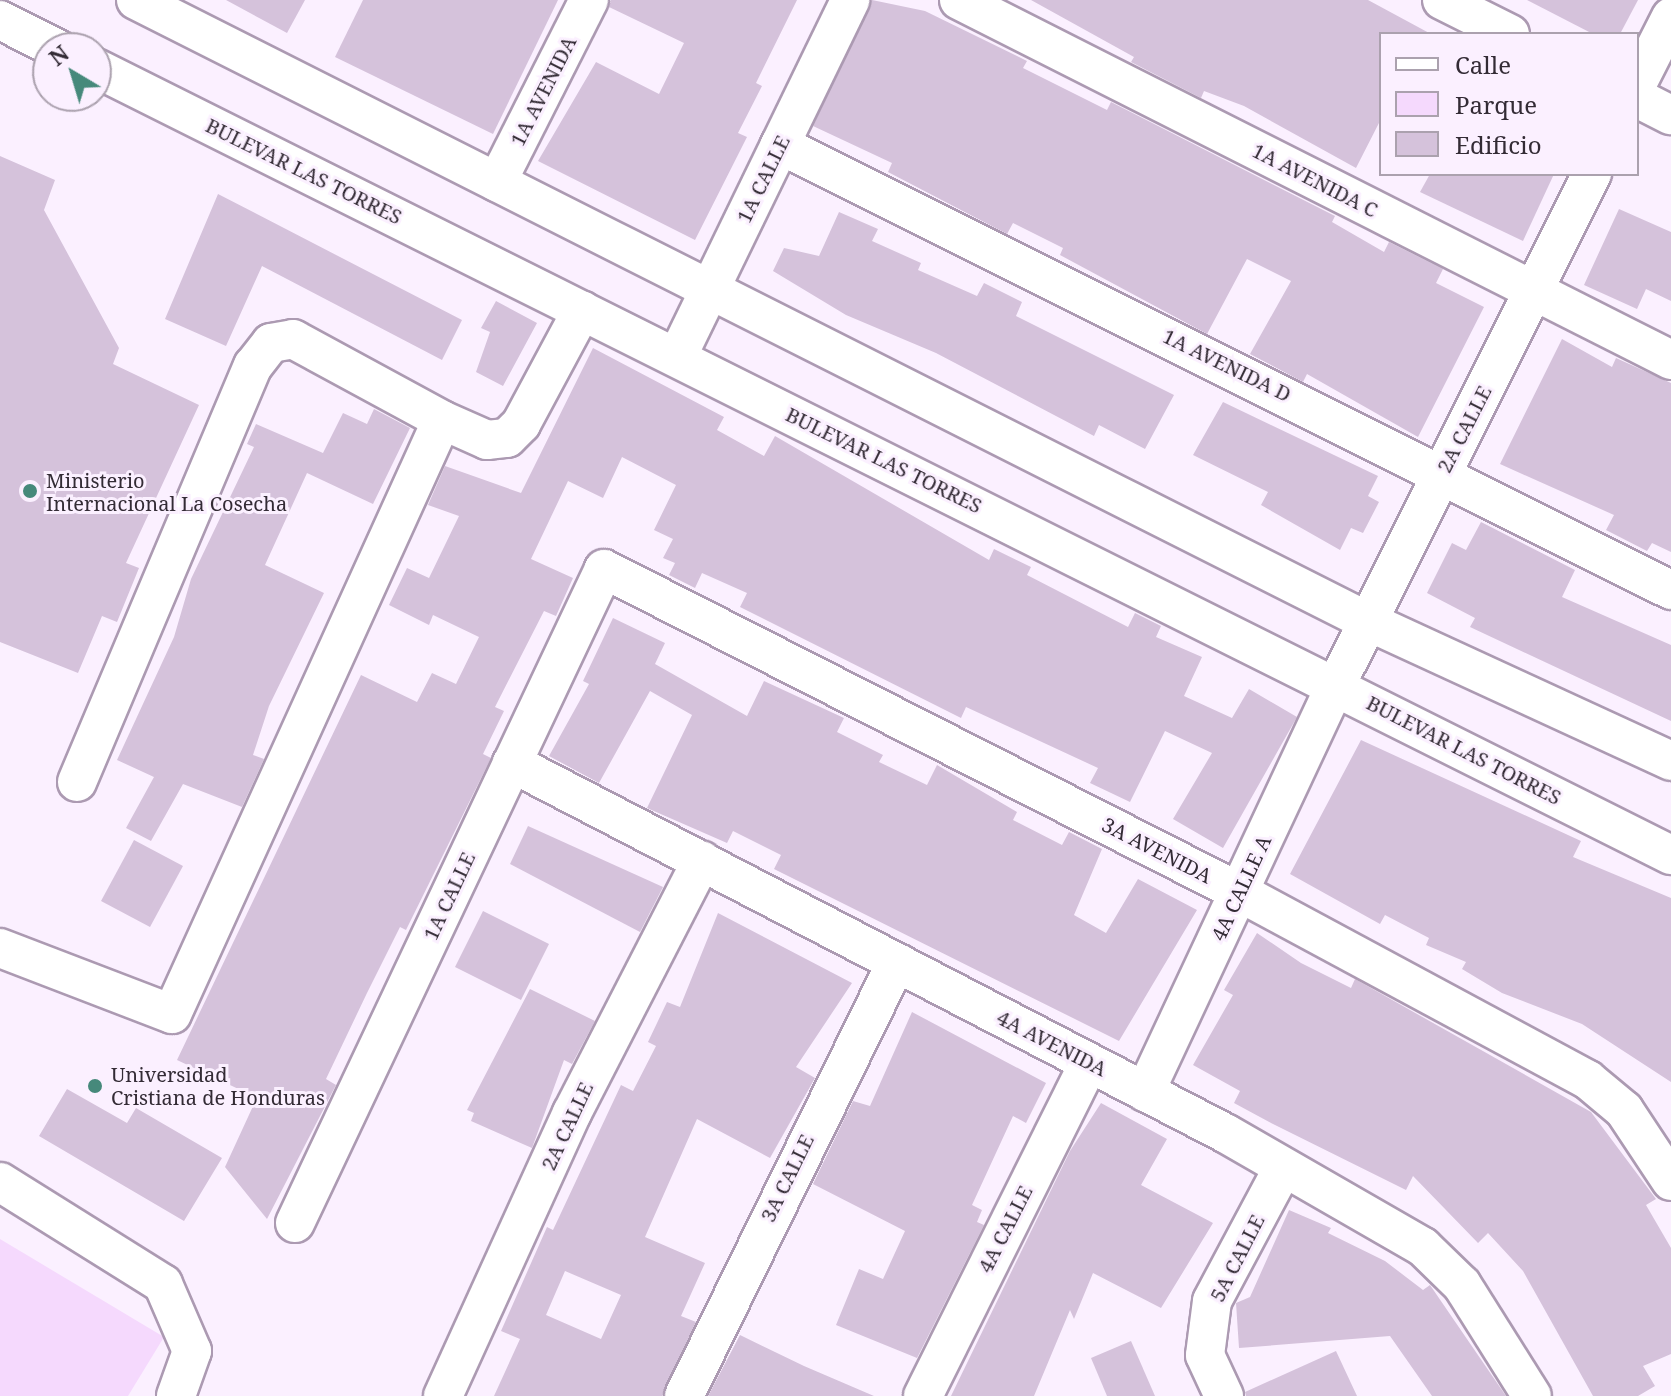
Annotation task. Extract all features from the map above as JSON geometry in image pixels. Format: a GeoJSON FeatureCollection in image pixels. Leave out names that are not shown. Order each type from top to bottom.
{"type":"FeatureCollection","features":[{"type":"Feature","properties":{"kind":"street"},"geometry":{"type":"LineString","coordinates":[[136,0],[1367,621],[1671,761]]}},
{"type":"Feature","properties":{"kind":"street","name":"1A AVENIDA"},"geometry":{"type":"LineString","coordinates":[[497,182],[589,0]]}},
{"type":"Feature","properties":{"kind":"street","name":"1A CALLE"},"geometry":{"type":"LineString","coordinates":[[677,357],[850,0]]}},
{"type":"Feature","properties":{"kind":"street","name":"1A AVENIDA C"},"geometry":{"type":"LineString","coordinates":[[959,0],[1671,360]]}},
{"type":"Feature","properties":{"kind":"street"},"geometry":{"type":"LineString","coordinates":[[1442,0],[1506,32]]}},
{"type":"Feature","properties":{"kind":"street"},"geometry":{"type":"LineString","coordinates":[[1639,80],[1671,17]]}},
{"type":"Feature","properties":{"kind":"street"},"geometry":{"type":"LineString","coordinates":[[0,20],[32,36]]}},
{"type":"Feature","properties":{"kind":"street","name":"BULEVAR LAS TORRES"},"geometry":{"type":"LineString","coordinates":[[112,76],[1671,855]]}},
{"type":"Feature","properties":{"kind":"street"},"geometry":{"type":"LineString","coordinates":[[1639,99],[1671,115]]}},
{"type":"Feature","properties":{"kind":"street","name":"1A AVENIDA D"},"geometry":{"type":"LineString","coordinates":[[780,145],[1442,471],[1671,590]]}},
{"type":"Feature","properties":{"kind":"street","name":"2A CALLE"},"geometry":{"type":"LineString","coordinates":[[1336,685],[1591,176]]}},
{"type":"Feature","properties":{"kind":"street"},"geometry":{"type":"LineString","coordinates":[[77,782],[253,366],[271,343],[293,339],[442,420],[487,440],[507,438],[521,424],[582,310]]}},
{"type":"Feature","properties":{"kind":"street"},"geometry":{"type":"LineString","coordinates":[[0,948],[172,1014],[442,420]]}},
{"type":"Feature","properties":{"kind":"street","name":"1A CALLE"},"geometry":{"type":"LineString","coordinates":[[295,1223],[604,569]]}},
{"type":"Feature","properties":{"kind":"street","name":"3A AVENIDA"},"geometry":{"type":"LineString","coordinates":[[604,569],[1239,892],[1588,1080],[1624,1110],[1671,1181]]}},
{"type":"Feature","properties":{"kind":"street","name":"4A CALLE A"},"geometry":{"type":"LineString","coordinates":[[1145,1092],[1336,685]]}},
{"type":"Feature","properties":{"kind":"street","name":"4A AVENIDA"},"geometry":{"type":"LineString","coordinates":[[512,763],[1145,1092],[1423,1247],[1470,1296],[1532,1396]]}},
{"type":"Feature","properties":{"kind":"street","name":"2A CALLE"},"geometry":{"type":"LineString","coordinates":[[443,1396],[572,1113],[702,860]]}},
{"type":"Feature","properties":{"kind":"street","name":"3A CALLE"},"geometry":{"type":"LineString","coordinates":[[684,1396],[897,962]]}},
{"type":"Feature","properties":{"kind":"street","name":"4A CALLE"},"geometry":{"type":"LineString","coordinates":[[923,1396],[1089,1063]]}},
{"type":"Feature","properties":{"kind":"street","name":"5A CALLE"},"geometry":{"type":"LineString","coordinates":[[1224,1396],[1205,1355],[1212,1301],[1283,1168]]}},
{"type":"Feature","properties":{"kind":"street"},"geometry":{"type":"LineString","coordinates":[[0,1182],[163,1284],[192,1351],[176,1396]]}},
{"type":"Feature","properties":{"kind":"green space"},"geometry":{"type":"Polygon","coordinates":[[[0,1239],[164,1337],[128,1396],[0,1396],[0,1239]]]}},
{"type":"Feature","properties":{"kind":"building"},"geometry":{"type":"Polygon","coordinates":[[[226,0],[305,0],[287,33],[226,0]]]}},
{"type":"Feature","properties":{"kind":"building"},"geometry":{"type":"Polygon","coordinates":[[[363,0],[558,0],[493,134],[335,57],[363,0]]]}},
{"type":"Feature","properties":{"kind":"building"},"geometry":{"type":"Polygon","coordinates":[[[611,0],[797,0],[756,83],[762,86],[738,133],[747,137],[695,240],[538,161],[596,62],[659,94],[684,43],[609,7],[611,0]]]}},
{"type":"Feature","properties":{"kind":"building"},"geometry":{"type":"Polygon","coordinates":[[[872,0],[925,11],[1027,61],[1023,68],[1107,110],[1111,102],[1335,216],[1332,222],[1384,252],[1389,242],[1443,269],[1436,283],[1484,307],[1418,437],[1307,374],[1303,382],[1250,354],[1291,281],[1247,259],[1207,334],[1060,255],[1063,248],[1013,223],[1007,234],[888,172],[892,163],[813,126],[872,0]]]}},
{"type":"Feature","properties":{"kind":"building"},"geometry":{"type":"Polygon","coordinates":[[[1031,0],[1368,0],[1427,32],[1379,32],[1379,123],[1356,168],[1244,106],[1204,91],[1201,98],[1131,62],[1134,57],[1031,0]]]}},
{"type":"Feature","properties":{"kind":"building"},"geometry":{"type":"Polygon","coordinates":[[[1527,0],[1638,0],[1621,32],[1589,32],[1527,0]]]}},
{"type":"Feature","properties":{"kind":"building"},"geometry":{"type":"Polygon","coordinates":[[[0,156],[55,180],[44,210],[119,348],[113,364],[199,405],[126,563],[139,568],[117,622],[102,616],[78,673],[0,642],[0,156]]]}},
{"type":"Feature","properties":{"kind":"building"},"geometry":{"type":"Polygon","coordinates":[[[1429,176],[1553,176],[1523,241],[1420,192],[1429,176]]]}},
{"type":"Feature","properties":{"kind":"building"},"geometry":{"type":"Polygon","coordinates":[[[218,194],[462,320],[442,360],[262,266],[226,346],[165,319],[218,194]]]}},
{"type":"Feature","properties":{"kind":"building"},"geometry":{"type":"Polygon","coordinates":[[[1619,209],[1671,232],[1671,301],[1646,289],[1637,309],[1584,285],[1619,209]]]}},
{"type":"Feature","properties":{"kind":"building"},"geometry":{"type":"Polygon","coordinates":[[[839,212],[878,229],[872,241],[921,263],[918,270],[977,296],[984,283],[1022,302],[1016,316],[1174,395],[1145,449],[1099,425],[1094,436],[936,353],[846,315],[773,271],[784,248],[819,256],[839,212]]]}},
{"type":"Feature","properties":{"kind":"building"},"geometry":{"type":"Polygon","coordinates":[[[496,301],[537,323],[503,386],[476,372],[490,332],[481,328],[496,301]]]}},
{"type":"Feature","properties":{"kind":"building"},"geometry":{"type":"Polygon","coordinates":[[[1562,339],[1612,367],[1616,358],[1671,383],[1671,552],[1652,543],[1647,551],[1606,530],[1614,515],[1500,464],[1562,339]]]}},
{"type":"Feature","properties":{"kind":"building"},"geometry":{"type":"Polygon","coordinates":[[[593,348],[724,417],[717,430],[764,456],[775,436],[989,560],[994,549],[1031,567],[1027,575],[1128,627],[1135,613],[1161,626],[1156,637],[1202,657],[1184,696],[1232,718],[1249,689],[1297,717],[1223,848],[1173,819],[1212,753],[1165,731],[1130,802],[1090,783],[1098,768],[966,707],[961,718],[740,607],[747,593],[702,573],[695,588],[669,575],[675,563],[663,558],[673,539],[654,530],[676,485],[622,457],[603,498],[568,481],[531,559],[573,578],[556,616],[544,611],[495,707],[504,711],[483,754],[491,758],[406,930],[400,927],[367,993],[326,1079],[336,1085],[267,1219],[225,1167],[254,1104],[246,1100],[249,1094],[177,1060],[361,675],[417,702],[432,673],[456,684],[479,637],[433,615],[429,625],[389,605],[407,568],[429,578],[459,516],[428,505],[445,466],[521,493],[593,348]]]}},
{"type":"Feature","properties":{"kind":"building"},"geometry":{"type":"Polygon","coordinates":[[[1223,402],[1378,476],[1368,496],[1379,502],[1363,533],[1351,528],[1340,550],[1261,505],[1268,492],[1193,455],[1223,402]]]}},
{"type":"Feature","properties":{"kind":"building"},"geometry":{"type":"Polygon","coordinates":[[[374,409],[410,428],[373,504],[307,473],[265,565],[324,593],[269,706],[253,755],[264,759],[242,807],[183,784],[151,841],[126,828],[154,777],[117,760],[174,637],[191,579],[254,447],[247,444],[256,424],[323,453],[343,413],[367,424],[374,409]]]}},
{"type":"Feature","properties":{"kind":"building"},"geometry":{"type":"Polygon","coordinates":[[[1481,522],[1575,570],[1562,597],[1671,645],[1671,721],[1470,627],[1475,618],[1427,593],[1452,543],[1466,550],[1481,522]]]}},
{"type":"Feature","properties":{"kind":"building"},"geometry":{"type":"Polygon","coordinates":[[[613,618],[665,643],[655,664],[747,716],[764,681],[844,718],[837,732],[883,755],[879,762],[927,785],[937,765],[1017,812],[1013,820],[1062,845],[1069,832],[1102,849],[1074,915],[1106,933],[1138,879],[1197,910],[1119,1041],[774,869],[781,855],[733,831],[727,843],[647,808],[692,715],[650,691],[599,783],[549,756],[589,684],[583,681],[613,618]]]}},
{"type":"Feature","properties":{"kind":"building"},"geometry":{"type":"Polygon","coordinates":[[[1361,740],[1581,841],[1573,857],[1671,898],[1671,1082],[1582,1024],[1502,993],[1462,969],[1466,962],[1426,945],[1429,938],[1385,915],[1380,924],[1290,874],[1361,740]]]}},
{"type":"Feature","properties":{"kind":"building"},"geometry":{"type":"Polygon","coordinates":[[[528,826],[663,887],[640,932],[510,864],[528,826]]]}},
{"type":"Feature","properties":{"kind":"building"},"geometry":{"type":"Polygon","coordinates":[[[134,840],[183,866],[150,927],[101,901],[134,840]]]}},
{"type":"Feature","properties":{"kind":"building"},"geometry":{"type":"Polygon","coordinates":[[[483,911],[549,944],[521,1000],[455,967],[483,911]]]}},
{"type":"Feature","properties":{"kind":"building"},"geometry":{"type":"Polygon","coordinates":[[[718,913],[852,983],[796,1067],[815,1078],[770,1158],[697,1119],[645,1237],[705,1263],[681,1316],[696,1322],[662,1396],[494,1396],[520,1339],[501,1331],[547,1227],[553,1230],[621,1085],[633,1091],[656,1046],[648,1042],[667,1002],[680,1007],[718,913]],[[565,1271],[546,1315],[601,1339],[621,1295],[565,1271]]]}},
{"type":"Feature","properties":{"kind":"building"},"geometry":{"type":"Polygon","coordinates":[[[1257,933],[1301,963],[1351,988],[1355,979],[1591,1112],[1656,1199],[1646,1205],[1671,1248],[1671,1354],[1643,1366],[1655,1386],[1638,1396],[1593,1396],[1523,1271],[1488,1233],[1478,1243],[1413,1176],[1406,1190],[1273,1124],[1234,1103],[1240,1091],[1193,1065],[1233,995],[1224,990],[1257,933]]]}},
{"type":"Feature","properties":{"kind":"building"},"geometry":{"type":"Polygon","coordinates":[[[530,989],[595,1021],[572,1064],[564,1060],[532,1148],[471,1121],[474,1113],[467,1110],[530,989]]]}},
{"type":"Feature","properties":{"kind":"building"},"geometry":{"type":"Polygon","coordinates":[[[912,1012],[1046,1083],[1026,1123],[1013,1116],[972,1205],[982,1210],[977,1222],[984,1225],[917,1358],[836,1325],[859,1269],[883,1279],[905,1231],[813,1184],[853,1101],[870,1106],[912,1012]]]}},
{"type":"Feature","properties":{"kind":"building"},"geometry":{"type":"Polygon","coordinates":[[[67,1089],[127,1123],[136,1108],[222,1158],[184,1221],[39,1136],[67,1089]]]}},
{"type":"Feature","properties":{"kind":"building"},"geometry":{"type":"Polygon","coordinates":[[[1101,1103],[1167,1139],[1141,1185],[1213,1223],[1161,1308],[1093,1273],[1074,1319],[1070,1310],[1034,1396],[951,1396],[1070,1151],[1101,1103]]]}},
{"type":"Feature","properties":{"kind":"building"},"geometry":{"type":"Polygon","coordinates":[[[1289,1210],[1331,1228],[1328,1233],[1385,1261],[1423,1290],[1430,1285],[1506,1396],[1432,1396],[1390,1336],[1239,1348],[1236,1303],[1250,1297],[1289,1210]]]}},
{"type":"Feature","properties":{"kind":"building"},"geometry":{"type":"Polygon","coordinates":[[[740,1335],[804,1366],[874,1396],[708,1396],[740,1335]]]}},
{"type":"Feature","properties":{"kind":"building"},"geometry":{"type":"Polygon","coordinates":[[[1131,1341],[1155,1396],[1107,1396],[1091,1358],[1131,1341]]]}},
{"type":"Feature","properties":{"kind":"building"},"geometry":{"type":"Polygon","coordinates":[[[1336,1351],[1357,1396],[1246,1396],[1245,1392],[1336,1351]]]}},
{"type":"Feature","properties":{"kind":"place","name":"Ministerio Internacional La Cosecha"},"geometry":{"type":"Point","coordinates":[30,491]}},
{"type":"Feature","properties":{"kind":"place","name":"Universidad Cristiana de Honduras"},"geometry":{"type":"Point","coordinates":[95,1086]}}]}
